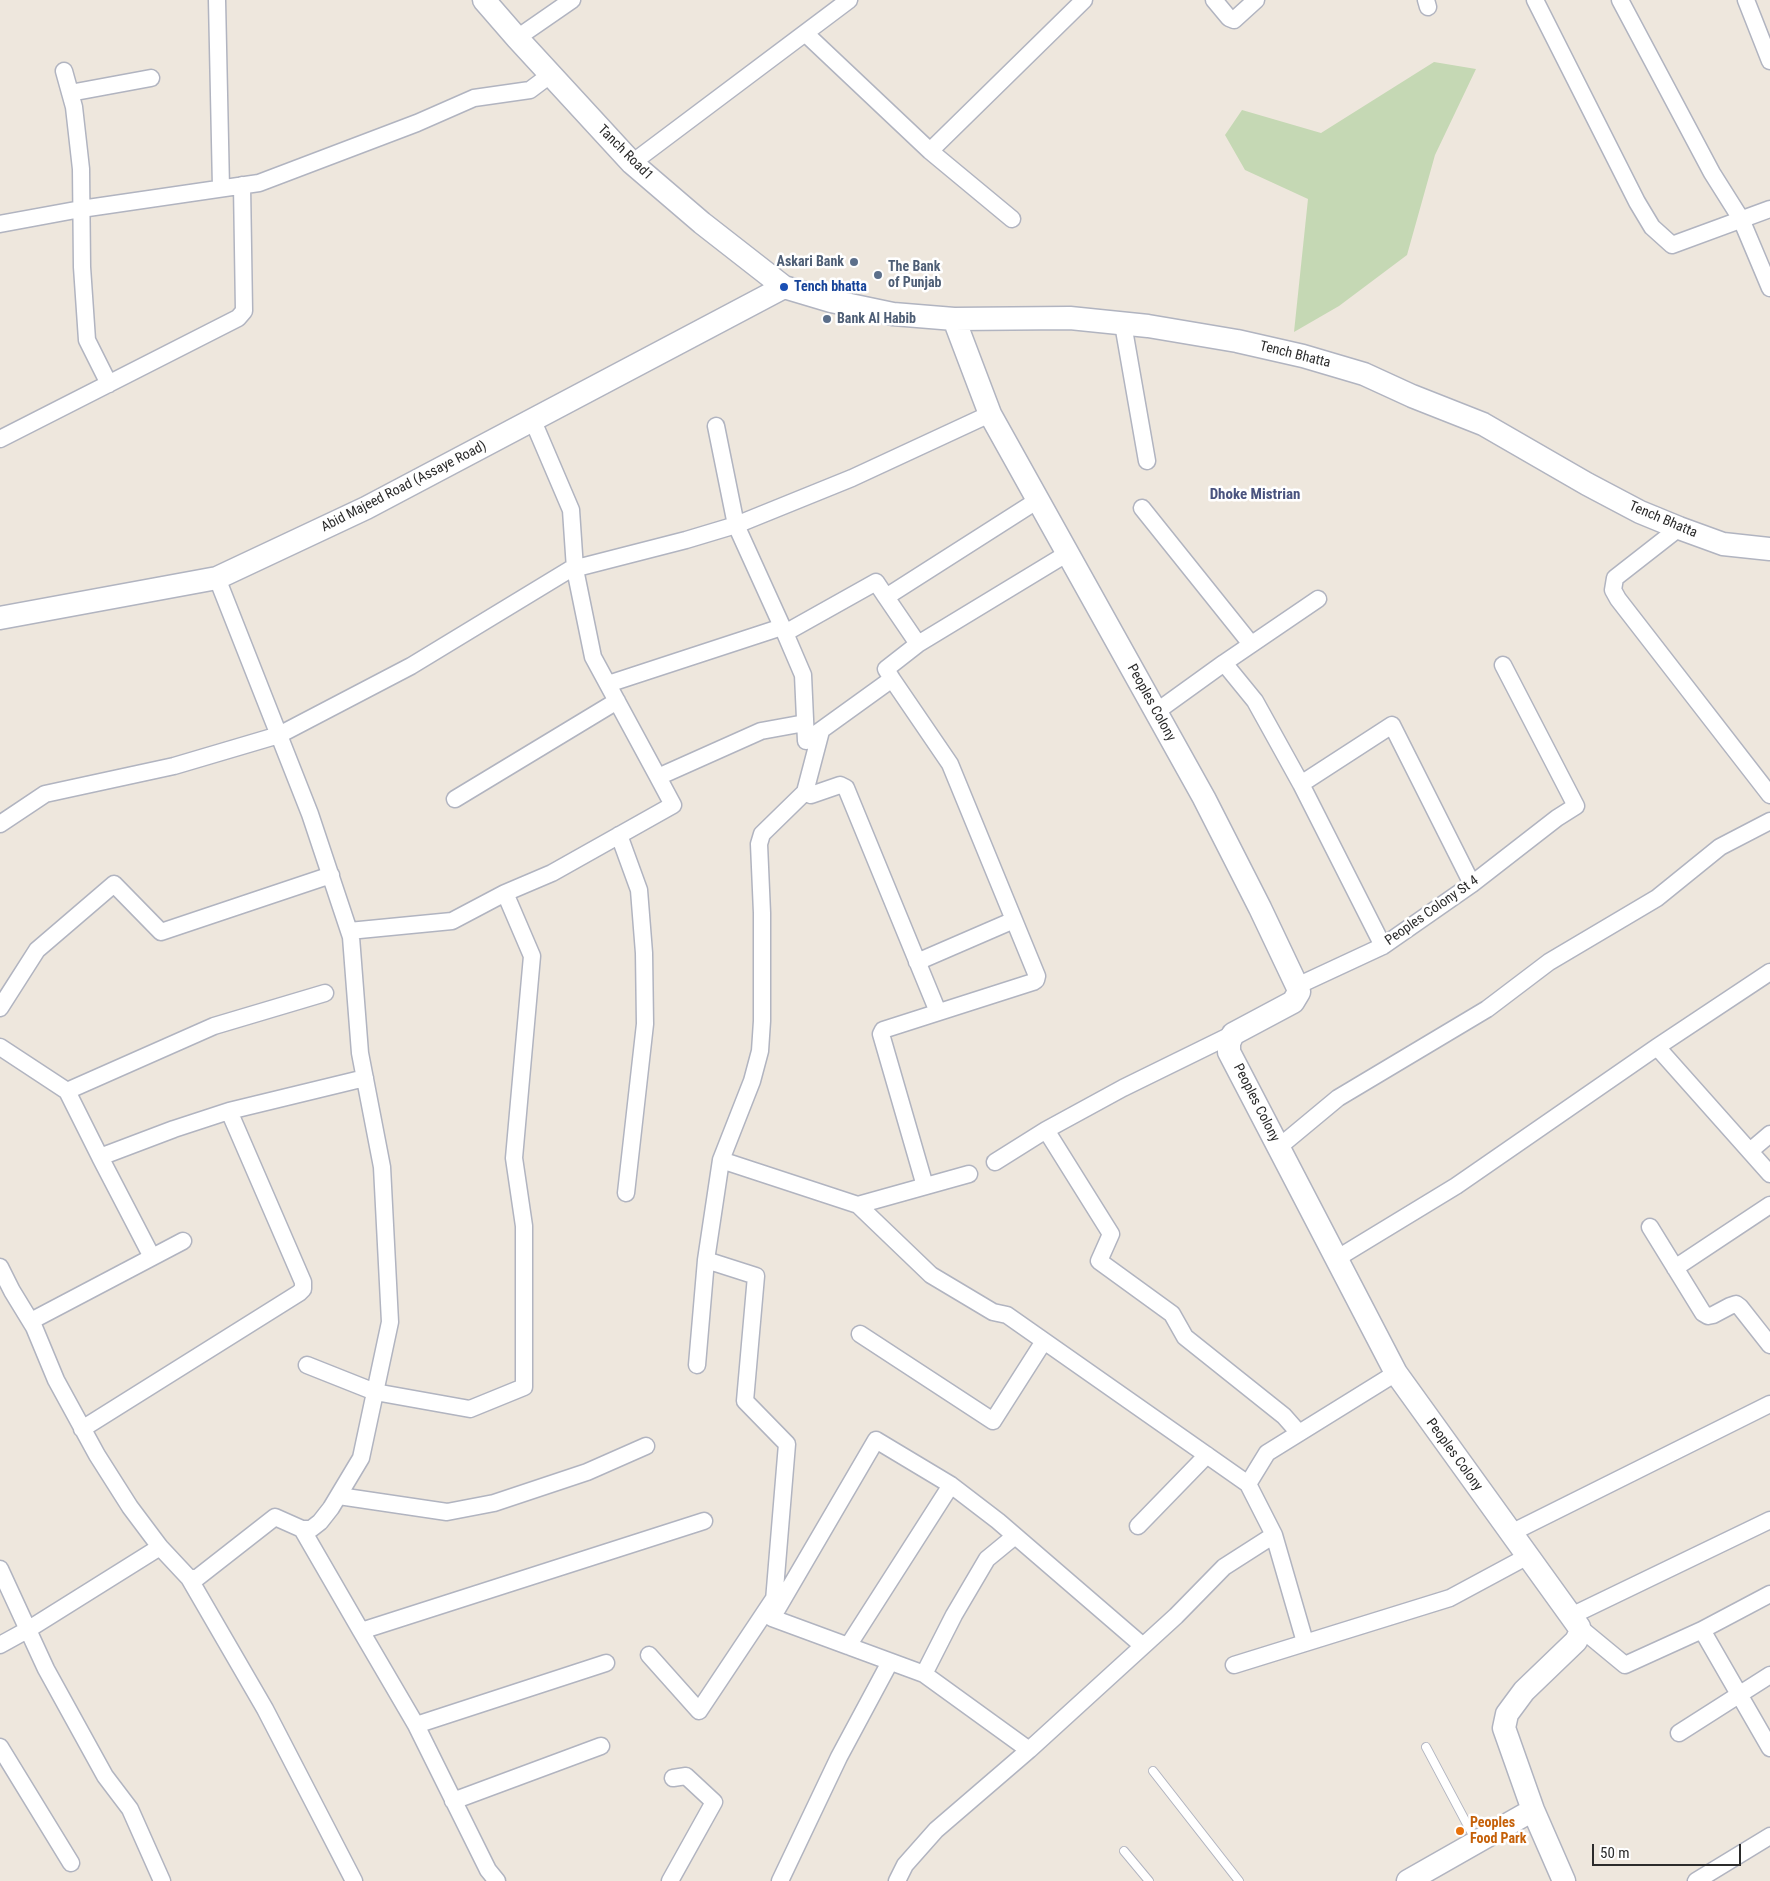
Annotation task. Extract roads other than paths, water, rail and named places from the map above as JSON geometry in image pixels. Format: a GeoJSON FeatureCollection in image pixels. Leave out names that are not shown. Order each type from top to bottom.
{"type":"FeatureCollection","features":[{"type":"Feature","properties":{"kind":"street"},"geometry":{"type":"LineString","coordinates":[[217,0],[220,188]]}},
{"type":"Feature","properties":{"kind":"street","name":"Tanch Road1"},"geometry":{"type":"LineString","coordinates":[[484,0],[550,75],[632,163],[702,223],[784,287]]}},
{"type":"Feature","properties":{"kind":"street"},"geometry":{"type":"LineString","coordinates":[[517,38],[572,0]]}},
{"type":"Feature","properties":{"kind":"street"},"geometry":{"type":"LineString","coordinates":[[632,163],[849,0]]}},
{"type":"Feature","properties":{"kind":"street"},"geometry":{"type":"LineString","coordinates":[[930,151],[1084,0]]}},
{"type":"Feature","properties":{"kind":"street"},"geometry":{"type":"LineString","coordinates":[[1214,0],[1229,18],[1234,20],[1256,0]]}},
{"type":"Feature","properties":{"kind":"street"},"geometry":{"type":"LineString","coordinates":[[1535,0],[1637,202],[1652,227],[1672,245],[1770,209]]}},
{"type":"Feature","properties":{"kind":"street"},"geometry":{"type":"LineString","coordinates":[[1620,0],[1712,173],[1740,219],[1770,288]]}},
{"type":"Feature","properties":{"kind":"street"},"geometry":{"type":"LineString","coordinates":[[1746,0],[1770,61]]}},
{"type":"Feature","properties":{"kind":"street"},"geometry":{"type":"LineString","coordinates":[[805,33],[930,151],[1012,219]]}},
{"type":"Feature","properties":{"kind":"street"},"geometry":{"type":"LineString","coordinates":[[64,71],[74,106],[81,169],[82,267],[87,340],[109,384]]}},
{"type":"Feature","properties":{"kind":"street"},"geometry":{"type":"LineString","coordinates":[[0,224],[81,209],[259,183],[417,123],[474,98],[530,90],[550,75]]}},
{"type":"Feature","properties":{"kind":"street"},"geometry":{"type":"LineString","coordinates":[[70,93],[151,78]]}},
{"type":"Feature","properties":{"kind":"street"},"geometry":{"type":"LineString","coordinates":[[0,439],[238,318],[244,310],[242,185]]}},
{"type":"Feature","properties":{"kind":"street","name":"Tench Bhatta"},"geometry":{"type":"LineString","coordinates":[[784,287],[831,301],[893,314],[954,319],[1070,318],[1237,341],[1303,356],[1364,374],[1412,396],[1483,424],[1640,512],[1724,544],[1770,549]]}},
{"type":"Feature","properties":{"kind":"street","name":"Abid Majeed Road (Assaye Road)"},"geometry":{"type":"LineString","coordinates":[[0,618],[217,578],[366,508],[784,287]]}},
{"type":"Feature","properties":{"kind":"street","name":"Peoples Colony"},"geometry":{"type":"LineString","coordinates":[[954,319],[990,414],[1204,798],[1297,986]]}},
{"type":"Feature","properties":{"kind":"street"},"geometry":{"type":"LineString","coordinates":[[1123,324],[1147,461]]}},
{"type":"Feature","properties":{"kind":"street"},"geometry":{"type":"LineString","coordinates":[[0,824],[45,794],[174,766],[279,734],[411,666],[569,570],[736,525],[852,478],[990,414]]}},
{"type":"Feature","properties":{"kind":"street"},"geometry":{"type":"LineString","coordinates":[[349,930],[452,921],[505,893],[552,874],[673,805],[593,657],[575,568],[571,510],[533,421]]}},
{"type":"Feature","properties":{"kind":"street"},"geometry":{"type":"LineString","coordinates":[[716,426],[736,525],[803,674],[806,742],[892,679]]}},
{"type":"Feature","properties":{"kind":"street"},"geometry":{"type":"LineString","coordinates":[[886,597],[1038,500]]}},
{"type":"Feature","properties":{"kind":"street"},"geometry":{"type":"LineString","coordinates":[[1142,508],[1251,644]]}},
{"type":"Feature","properties":{"kind":"street"},"geometry":{"type":"LineString","coordinates":[[1679,528],[1615,578],[1613,590],[1618,599],[1770,795]]}},
{"type":"Feature","properties":{"kind":"street"},"geometry":{"type":"LineString","coordinates":[[925,1186],[881,1034],[883,1030],[1036,980],[1037,976],[950,764],[886,669],[918,644],[1068,553]]}},
{"type":"Feature","properties":{"kind":"street"},"geometry":{"type":"LineString","coordinates":[[189,1578],[197,1578],[275,1517],[302,1529],[311,1529],[320,1522],[361,1458],[390,1322],[382,1167],[360,1052],[351,937],[310,814],[217,578]]}},
{"type":"Feature","properties":{"kind":"street"},"geometry":{"type":"LineString","coordinates":[[608,684],[784,630],[876,582],[918,644]]}},
{"type":"Feature","properties":{"kind":"street"},"geometry":{"type":"LineString","coordinates":[[1156,712],[1224,662],[1318,599]]}},
{"type":"Feature","properties":{"kind":"street"},"geometry":{"type":"LineString","coordinates":[[1224,662],[1255,701],[1301,784],[1383,946]]}},
{"type":"Feature","properties":{"kind":"street","name":"Peoples Colony St 4"},"geometry":{"type":"LineString","coordinates":[[1297,986],[1383,946],[1472,884],[1557,818],[1576,806],[1503,665]]}},
{"type":"Feature","properties":{"kind":"street"},"geometry":{"type":"LineString","coordinates":[[455,799],[617,701]]}},
{"type":"Feature","properties":{"kind":"street"},"geometry":{"type":"LineString","coordinates":[[658,776],[761,731],[805,723]]}},
{"type":"Feature","properties":{"kind":"street"},"geometry":{"type":"LineString","coordinates":[[1301,784],[1392,725],[1472,884]]}},
{"type":"Feature","properties":{"kind":"street"},"geometry":{"type":"LineString","coordinates":[[697,1365],[706,1260],[721,1160],[752,1081],[760,1051],[762,1021],[762,913],[759,844],[762,834],[805,792],[821,731]]}},
{"type":"Feature","properties":{"kind":"street"},"geometry":{"type":"LineString","coordinates":[[805,792],[811,795],[840,785],[846,788],[938,1012]]}},
{"type":"Feature","properties":{"kind":"street"},"geometry":{"type":"LineString","coordinates":[[1279,1147],[1338,1098],[1488,1009],[1550,962],[1657,898],[1720,847],[1770,821]]}},
{"type":"Feature","properties":{"kind":"street"},"geometry":{"type":"LineString","coordinates":[[619,836],[638,890],[644,953],[645,1024],[626,1194]]}},
{"type":"Feature","properties":{"kind":"street"},"geometry":{"type":"LineString","coordinates":[[0,1008],[37,950],[114,884],[161,932],[330,875]]}},
{"type":"Feature","properties":{"kind":"street"},"geometry":{"type":"LineString","coordinates":[[307,1365],[375,1392],[470,1409],[524,1387],[524,1226],[514,1158],[532,956],[505,893]]}},
{"type":"Feature","properties":{"kind":"street"},"geometry":{"type":"LineString","coordinates":[[917,962],[1014,920]]}},
{"type":"Feature","properties":{"kind":"street"},"geometry":{"type":"LineString","coordinates":[[1336,1259],[1456,1186],[1657,1047],[1770,972]]}},
{"type":"Feature","properties":{"kind":"street"},"geometry":{"type":"LineString","coordinates":[[995,1162],[1046,1130],[1123,1088],[1293,1002],[1298,992],[1297,986]]}},
{"type":"Feature","properties":{"kind":"street"},"geometry":{"type":"LineString","coordinates":[[67,1091],[214,1026],[325,993]]}},
{"type":"Feature","properties":{"kind":"street","name":"Peoples Colony"},"geometry":{"type":"LineString","coordinates":[[1233,1034],[1229,1043],[1230,1052],[1396,1373],[1575,1622]]}},
{"type":"Feature","properties":{"kind":"street"},"geometry":{"type":"LineString","coordinates":[[0,1047],[67,1091],[152,1257]]}},
{"type":"Feature","properties":{"kind":"street"},"geometry":{"type":"LineString","coordinates":[[1657,1047],[1770,1174]]}},
{"type":"Feature","properties":{"kind":"street"},"geometry":{"type":"LineString","coordinates":[[100,1157],[174,1129],[229,1111],[365,1078]]}},
{"type":"Feature","properties":{"kind":"street"},"geometry":{"type":"LineString","coordinates":[[82,1429],[299,1293],[303,1288],[303,1282],[229,1111]]}},
{"type":"Feature","properties":{"kind":"street"},"geometry":{"type":"LineString","coordinates":[[1046,1130],[1111,1234],[1099,1261],[1172,1314],[1185,1337],[1284,1416],[1299,1433]]}},
{"type":"Feature","properties":{"kind":"street"},"geometry":{"type":"LineString","coordinates":[[1750,1151],[1770,1134]]}},
{"type":"Feature","properties":{"kind":"street"},"geometry":{"type":"LineString","coordinates":[[721,1160],[858,1205],[931,1275],[992,1312],[1006,1315],[1248,1484],[1274,1535],[1305,1642]]}},
{"type":"Feature","properties":{"kind":"street"},"geometry":{"type":"LineString","coordinates":[[858,1205],[969,1174]]}},
{"type":"Feature","properties":{"kind":"street"},"geometry":{"type":"LineString","coordinates":[[1675,1268],[1770,1205]]}},
{"type":"Feature","properties":{"kind":"street"},"geometry":{"type":"LineString","coordinates":[[1650,1227],[1703,1313],[1708,1316],[1713,1315],[1736,1304],[1770,1345]]}},
{"type":"Feature","properties":{"kind":"street"},"geometry":{"type":"LineString","coordinates":[[31,1321],[183,1241]]}},
{"type":"Feature","properties":{"kind":"street"},"geometry":{"type":"LineString","coordinates":[[706,1260],[756,1276],[745,1401],[787,1444],[772,1618]]}},
{"type":"Feature","properties":{"kind":"street"},"geometry":{"type":"LineString","coordinates":[[0,1266],[12,1291],[31,1321],[56,1380],[82,1429],[130,1507],[160,1547],[189,1578],[266,1709],[354,1881]]}},
{"type":"Feature","properties":{"kind":"street"},"geometry":{"type":"LineString","coordinates":[[860,1334],[993,1421],[1044,1341]]}},
{"type":"Feature","properties":{"kind":"street"},"geometry":{"type":"LineString","coordinates":[[1248,1484],[1267,1453],[1396,1373]]}},
{"type":"Feature","properties":{"kind":"street"},"geometry":{"type":"LineString","coordinates":[[1511,1533],[1770,1404]]}},
{"type":"Feature","properties":{"kind":"street"},"geometry":{"type":"LineString","coordinates":[[772,1618],[876,1440],[951,1486],[1015,1536],[1143,1646]]}},
{"type":"Feature","properties":{"kind":"street"},"geometry":{"type":"LineString","coordinates":[[338,1496],[447,1512],[494,1503],[587,1472],[646,1446]]}},
{"type":"Feature","properties":{"kind":"street"},"geometry":{"type":"LineString","coordinates":[[1138,1526],[1207,1455]]}},
{"type":"Feature","properties":{"kind":"street"},"geometry":{"type":"LineString","coordinates":[[848,1646],[951,1486]]}},
{"type":"Feature","properties":{"kind":"street"},"geometry":{"type":"LineString","coordinates":[[1575,1622],[1770,1520]]}},
{"type":"Feature","properties":{"kind":"street"},"geometry":{"type":"LineString","coordinates":[[361,1631],[704,1521]]}},
{"type":"Feature","properties":{"kind":"street"},"geometry":{"type":"LineString","coordinates":[[302,1529],[416,1725],[488,1870],[497,1881]]}},
{"type":"Feature","properties":{"kind":"street"},"geometry":{"type":"LineString","coordinates":[[897,1881],[905,1865],[936,1830],[1029,1750],[1176,1616],[1224,1568],[1274,1535]]}},
{"type":"Feature","properties":{"kind":"street"},"geometry":{"type":"LineString","coordinates":[[924,1674],[954,1616],[987,1559],[1015,1536]]}},
{"type":"Feature","properties":{"kind":"street"},"geometry":{"type":"LineString","coordinates":[[0,1645],[29,1629],[160,1547]]}},
{"type":"Feature","properties":{"kind":"street"},"geometry":{"type":"LineString","coordinates":[[1234,1665],[1450,1598],[1528,1556]]}},
{"type":"Feature","properties":{"kind":"street"},"geometry":{"type":"LineString","coordinates":[[0,1569],[46,1669],[104,1776],[130,1809],[162,1881]]}},
{"type":"Feature","properties":{"kind":"street"},"geometry":{"type":"LineString","coordinates":[[1575,1622],[1626,1665],[1702,1630],[1770,1594]]}},
{"type":"Feature","properties":{"kind":"street"},"geometry":{"type":"LineString","coordinates":[[649,1654],[699,1711],[774,1598]]}},
{"type":"Feature","properties":{"kind":"street"},"geometry":{"type":"LineString","coordinates":[[772,1618],[924,1674],[1029,1750]]}},
{"type":"Feature","properties":{"kind":"street"},"geometry":{"type":"LineString","coordinates":[[1564,1881],[1533,1810],[1504,1728],[1507,1714],[1524,1691],[1576,1641],[1580,1633],[1575,1622]]}},
{"type":"Feature","properties":{"kind":"street"},"geometry":{"type":"LineString","coordinates":[[1702,1630],[1770,1748]]}},
{"type":"Feature","properties":{"kind":"street"},"geometry":{"type":"LineString","coordinates":[[780,1881],[839,1757],[890,1662]]}},
{"type":"Feature","properties":{"kind":"street"},"geometry":{"type":"LineString","coordinates":[[416,1725],[606,1663]]}},
{"type":"Feature","properties":{"kind":"street"},"geometry":{"type":"LineString","coordinates":[[1678,1733],[1770,1675]]}},
{"type":"Feature","properties":{"kind":"street"},"geometry":{"type":"LineString","coordinates":[[453,1801],[601,1746]]}},
{"type":"Feature","properties":{"kind":"street"},"geometry":{"type":"LineString","coordinates":[[0,1747],[72,1863]]}},
{"type":"Feature","properties":{"kind":"street"},"geometry":{"type":"LineString","coordinates":[[670,1881],[714,1802],[686,1776],[673,1778]]}},
{"type":"Feature","properties":{"kind":"street"},"geometry":{"type":"LineString","coordinates":[[1408,1881],[1533,1810]]}},
{"type":"Feature","properties":{"kind":"street"},"geometry":{"type":"LineString","coordinates":[[1696,1881],[1770,1836]]}},
{"type":"Feature","properties":{"kind":"street"},"geometry":{"type":"LineString","coordinates":[[905,1865],[913,1881]]}},
{"type":"Feature","properties":{"kind":"lane"},"geometry":{"type":"LineString","coordinates":[[1426,1748],[1477,1843]]}},
{"type":"Feature","properties":{"kind":"lane"},"geometry":{"type":"LineString","coordinates":[[1153,1771],[1239,1881]]}},
{"type":"Feature","properties":{"kind":"lane"},"geometry":{"type":"LineString","coordinates":[[1124,1851],[1149,1881]]}},
{"type":"Feature","properties":{"kind":"place","name":"Askari Bank"},"geometry":{"type":"Point","coordinates":[854,262]}},
{"type":"Feature","properties":{"kind":"place","name":"The Bank of Punjab"},"geometry":{"type":"Point","coordinates":[878,275]}},
{"type":"Feature","properties":{"kind":"place","name":"Tench bhatta"},"geometry":{"type":"Point","coordinates":[784,287]}},
{"type":"Feature","properties":{"kind":"place","name":"Bank Al Habib"},"geometry":{"type":"Point","coordinates":[827,319]}},
{"type":"Feature","properties":{"kind":"place","name":"Peoples Food Park"},"geometry":{"type":"Point","coordinates":[1460,1831]}},
{"type":"Feature","properties":{"kind":"district","name":"Dhoke Mistrian"},"geometry":{"type":"Point","coordinates":[1255,495]}}]}
